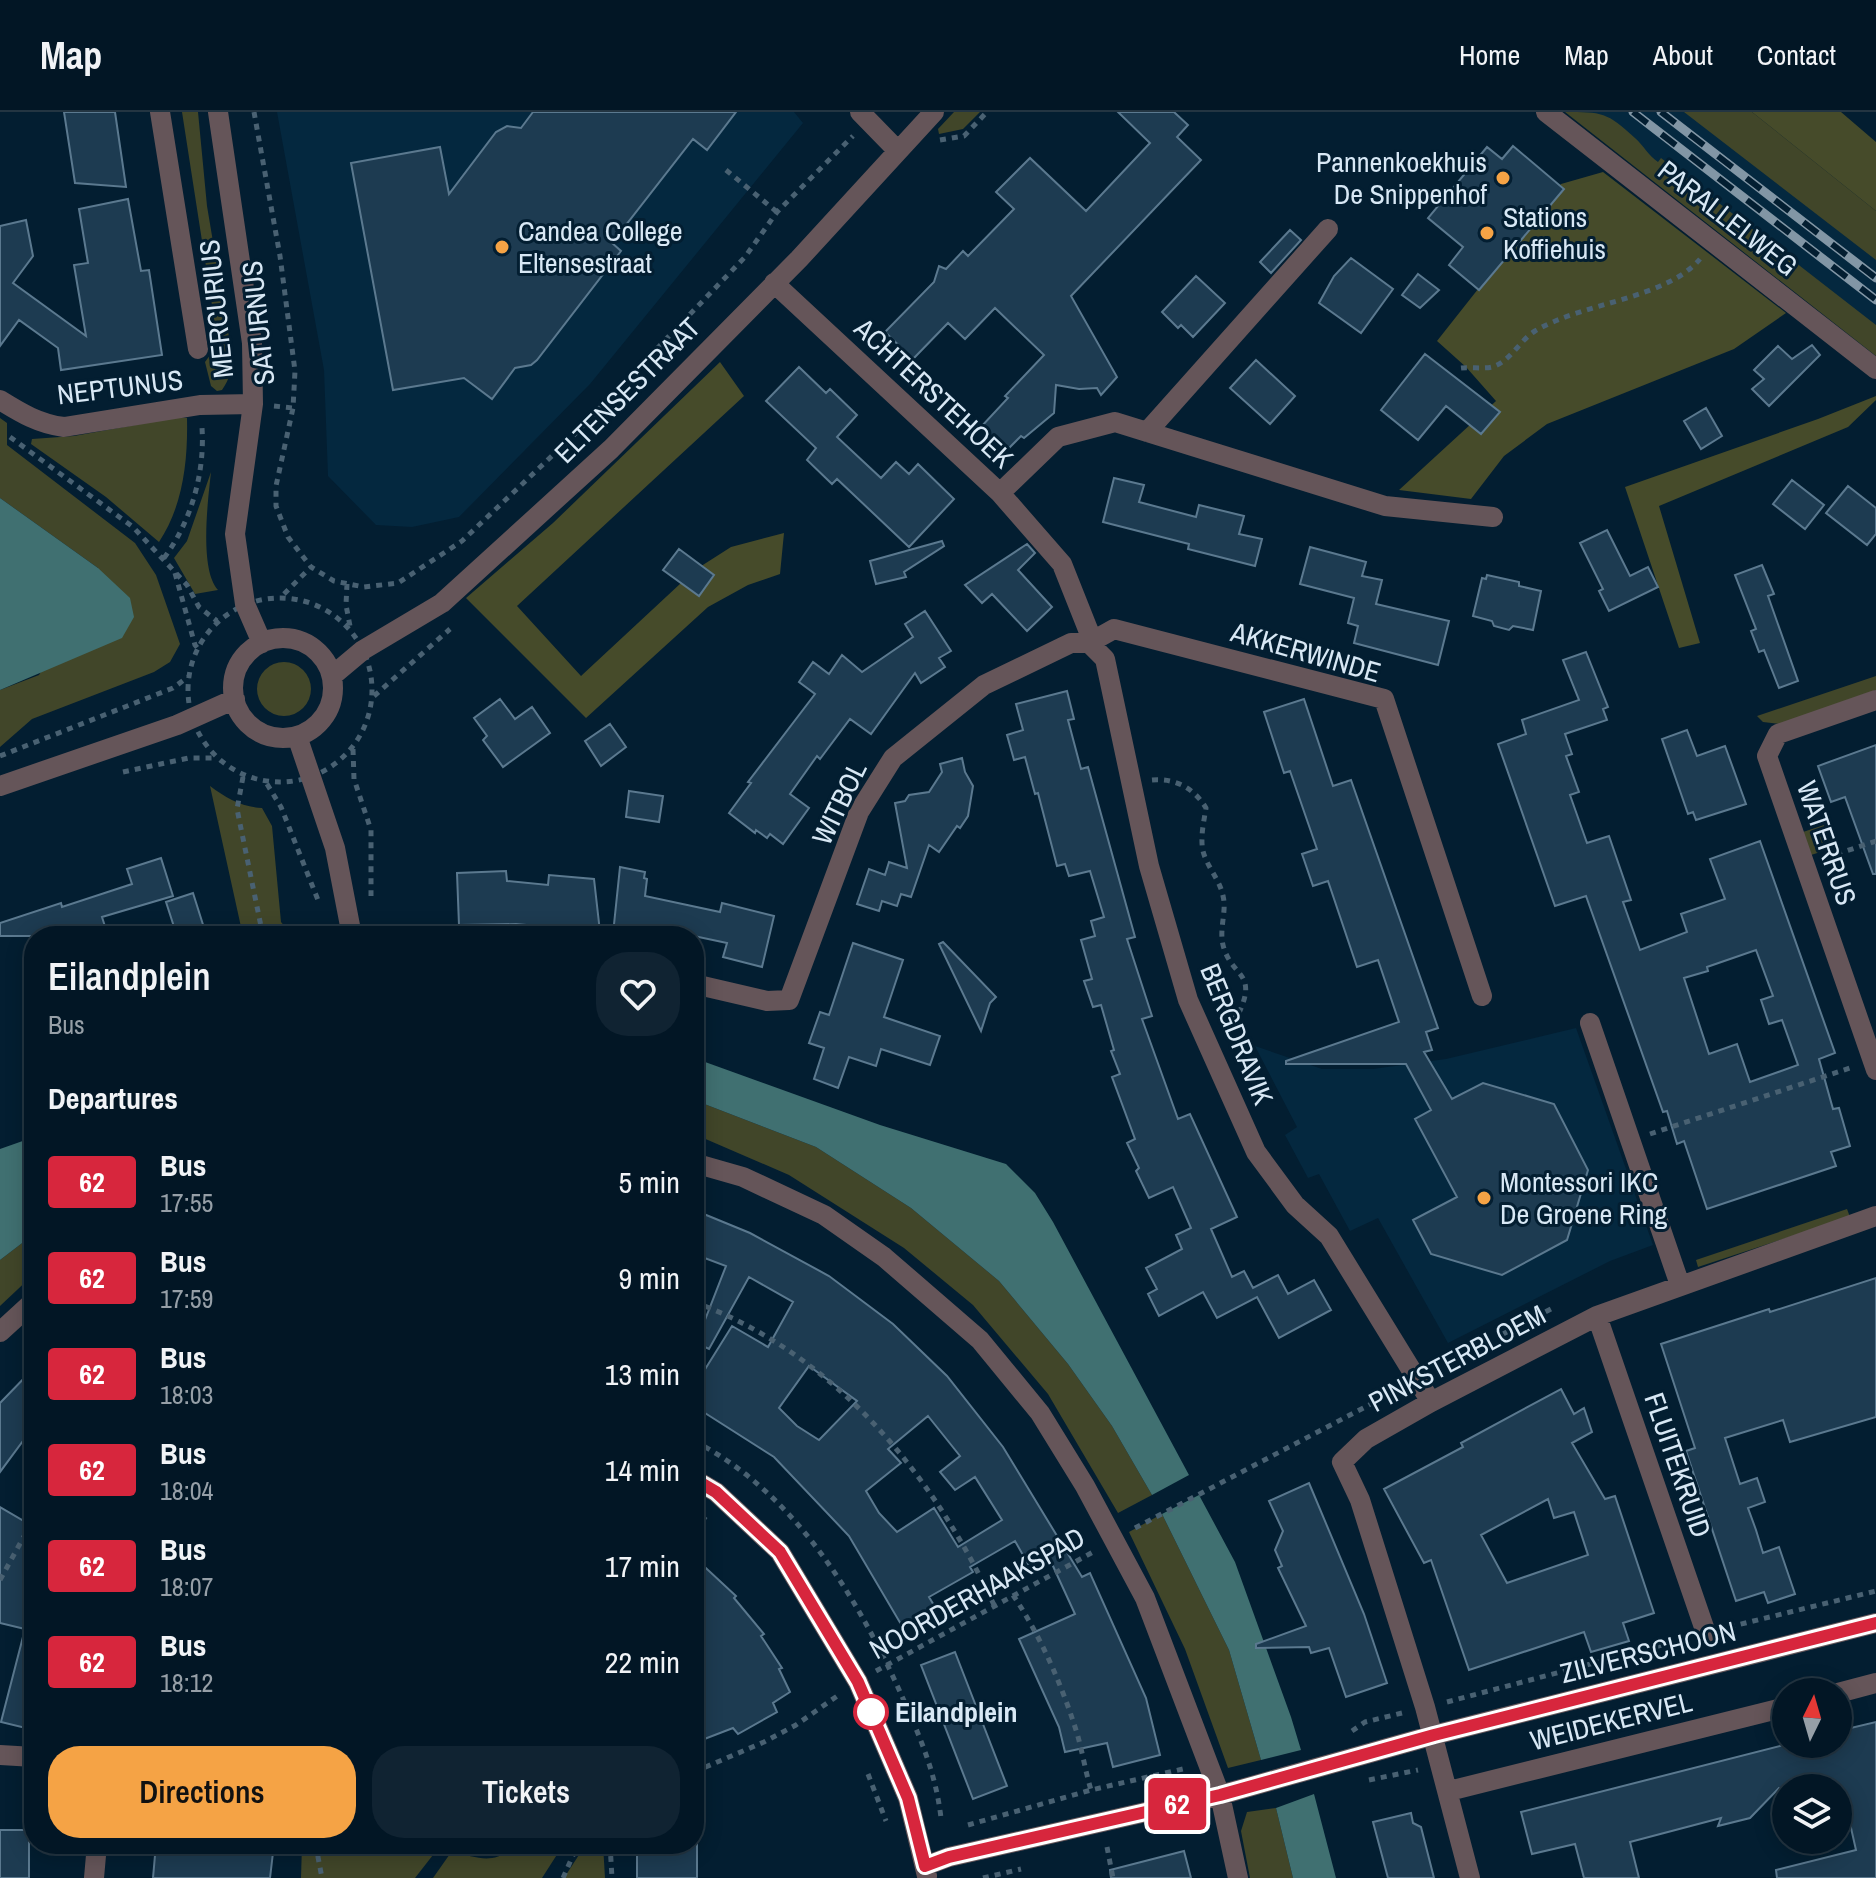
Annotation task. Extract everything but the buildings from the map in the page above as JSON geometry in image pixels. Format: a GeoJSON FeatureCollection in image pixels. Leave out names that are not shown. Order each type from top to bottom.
{"type":"FeatureCollection","features":[{"type":"Feature","properties":{"kind":"street","name":"MERCURIUS"},"geometry":{"type":"LineString","coordinates":[[160,112],[198,349]]}},
{"type":"Feature","properties":{"kind":"street","name":"MERCURIUS"},"geometry":{"type":"LineString","coordinates":[[218,112],[252,343],[253,404]]}},
{"type":"Feature","properties":{"kind":"street","name":"ELTENSESTRAAT"},"geometry":{"type":"LineString","coordinates":[[332,676],[363,650],[442,603],[611,449],[774,283],[934,112]]}},
{"type":"Feature","properties":{"kind":"street","name":"PARALLELWEG"},"geometry":{"type":"LineString","coordinates":[[1546,112],[1876,369]]}},
{"type":"Feature","properties":{"kind":"street"},"geometry":{"type":"LineString","coordinates":[[865,116],[897,150]]}},
{"type":"Feature","properties":{"kind":"street"},"geometry":{"type":"LineString","coordinates":[[1147,432],[1328,229]]}},
{"type":"Feature","properties":{"kind":"street","name":"ACHTERSTEHOEK"},"geometry":{"type":"LineString","coordinates":[[774,283],[1000,493],[1058,437],[1115,422],[1385,506],[1493,517]]}},
{"type":"Feature","properties":{"kind":"street","name":"NEPTUNUS"},"geometry":{"type":"LineString","coordinates":[[0,400],[47,425],[64,427],[200,405],[253,404]]}},
{"type":"Feature","properties":{"kind":"street","name":"SATURNUS"},"geometry":{"type":"LineString","coordinates":[[253,404],[235,534],[245,604],[262,643]]}},
{"type":"Feature","properties":{"kind":"street"},"geometry":{"type":"LineString","coordinates":[[1000,493],[1062,564],[1089,632],[1089,643]]}},
{"type":"Feature","properties":{"kind":"street","name":"AKKERWINDE"},"geometry":{"type":"LineString","coordinates":[[1089,643],[1114,629],[1384,699],[1482,996]]}},
{"type":"Feature","properties":{"kind":"street"},"geometry":{"type":"LineString","coordinates":[[283,638],[304,643],[322,656],[332,676],[333,697],[328,710],[316,726],[297,736],[281,738],[258,731],[241,714],[235,699],[234,679],[239,664],[262,643],[283,638]]}},
{"type":"Feature","properties":{"kind":"street","name":"WITBOL"},"geometry":{"type":"LineString","coordinates":[[704,986],[767,1001],[789,1000],[859,812],[893,758],[984,685],[1071,643],[1089,643]]}},
{"type":"Feature","properties":{"kind":"street","name":"BERGDRAVIK"},"geometry":{"type":"LineString","coordinates":[[1089,643],[1105,659],[1149,866],[1188,1000],[1256,1152],[1295,1205],[1329,1236],[1431,1402]]}},
{"type":"Feature","properties":{"kind":"street"},"geometry":{"type":"LineString","coordinates":[[0,786],[189,719],[235,699]]}},
{"type":"Feature","properties":{"kind":"street","name":"WATERRUS"},"geometry":{"type":"LineString","coordinates":[[1875,1067],[1767,756],[1778,734],[1876,700]]}},
{"type":"Feature","properties":{"kind":"street"},"geometry":{"type":"LineString","coordinates":[[297,736],[335,848],[350,926]]}},
{"type":"Feature","properties":{"kind":"street"},"geometry":{"type":"LineString","coordinates":[[1590,1023],[1680,1285]]}},
{"type":"Feature","properties":{"kind":"street"},"geometry":{"type":"LineString","coordinates":[[704,1166],[743,1177],[824,1215],[884,1257],[980,1340],[1040,1413],[1085,1486],[1145,1598],[1220,1795],[1238,1878]]}},
{"type":"Feature","properties":{"kind":"street","name":"PINKSTERBLOEM"},"geometry":{"type":"LineString","coordinates":[[1470,1878],[1434,1735],[1360,1500],[1342,1462],[1366,1439],[1597,1316],[1876,1216]]}},
{"type":"Feature","properties":{"kind":"street"},"geometry":{"type":"LineString","coordinates":[[0,1332],[24,1310]]}},
{"type":"Feature","properties":{"kind":"street","name":"FLUITEKRUID"},"geometry":{"type":"LineString","coordinates":[[1597,1316],[1706,1633]]}},
{"type":"Feature","properties":{"kind":"street"},"geometry":{"type":"LineString","coordinates":[[704,1485],[716,1492],[780,1552],[858,1682],[908,1798],[926,1872]]}},
{"type":"Feature","properties":{"kind":"street","name":"ZILVERSCHOON"},"geometry":{"type":"LineString","coordinates":[[926,1872],[949,1857],[1220,1795],[1434,1735],[1876,1623]]}},
{"type":"Feature","properties":{"kind":"street"},"geometry":{"type":"LineString","coordinates":[[1852,1689],[1876,1683]]}},
{"type":"Feature","properties":{"kind":"street","name":"WEIDEKERVEL"},"geometry":{"type":"LineString","coordinates":[[1449,1791],[1772,1710]]}},
{"type":"Feature","properties":{"kind":"street"},"geometry":{"type":"LineString","coordinates":[[0,1755],[24,1756]]}},
{"type":"Feature","properties":{"kind":"street"},"geometry":{"type":"LineString","coordinates":[[94,1878],[96,1854]]}},
{"type":"Feature","properties":{"kind":"path","name":"SATURNUS"},"geometry":{"type":"LineString","coordinates":[[254,112],[280,256],[295,371],[293,408],[276,486],[276,506],[288,537],[311,567]]}},
{"type":"Feature","properties":{"kind":"path","name":"ELTENSESTRAAT"},"geometry":{"type":"LineString","coordinates":[[311,567],[334,581],[347,584],[364,587],[398,583],[462,541],[572,437],[745,257],[777,212],[865,116]]}},
{"type":"Feature","properties":{"kind":"path"},"geometry":{"type":"LineString","coordinates":[[726,170],[777,212]]}},
{"type":"Feature","properties":{"kind":"path"},"geometry":{"type":"LineString","coordinates":[[1461,368],[1493,367],[1533,332],[1567,316],[1661,287],[1693,268],[1714,243]]}},
{"type":"Feature","properties":{"kind":"path"},"geometry":{"type":"LineString","coordinates":[[164,558],[180,536],[191,509],[203,432],[200,405]]}},
{"type":"Feature","properties":{"kind":"path"},"geometry":{"type":"LineString","coordinates":[[0,429],[133,527],[187,585],[199,607],[217,621]]}},
{"type":"Feature","properties":{"kind":"path"},"geometry":{"type":"LineString","coordinates":[[284,594],[311,567]]}},
{"type":"Feature","properties":{"kind":"path"},"geometry":{"type":"LineString","coordinates":[[174,572],[195,645],[200,651]]}},
{"type":"Feature","properties":{"kind":"path"},"geometry":{"type":"LineString","coordinates":[[347,584],[346,605],[350,627],[363,650],[372,680],[373,697],[364,730],[353,749],[312,777],[267,784],[243,777],[215,758],[189,719],[189,677],[217,621],[245,604],[284,594],[299,596],[316,604],[350,627]]}},
{"type":"Feature","properties":{"kind":"path"},"geometry":{"type":"LineString","coordinates":[[373,697],[452,626]]}},
{"type":"Feature","properties":{"kind":"path"},"geometry":{"type":"LineString","coordinates":[[0,756],[173,688],[189,677]]}},
{"type":"Feature","properties":{"kind":"path"},"geometry":{"type":"LineString","coordinates":[[353,749],[354,779],[371,830],[371,898]]}},
{"type":"Feature","properties":{"kind":"path"},"geometry":{"type":"LineString","coordinates":[[243,777],[237,809],[261,926]]}},
{"type":"Feature","properties":{"kind":"path"},"geometry":{"type":"LineString","coordinates":[[1131,783],[1172,780],[1186,787],[1206,808],[1204,853],[1219,882],[1224,900],[1221,933],[1224,950],[1242,974],[1246,990],[1237,1017],[1202,1031]]}},
{"type":"Feature","properties":{"kind":"path"},"geometry":{"type":"LineString","coordinates":[[267,784],[281,807],[323,912]]}},
{"type":"Feature","properties":{"kind":"path"},"geometry":{"type":"LineString","coordinates":[[1805,865],[1876,841]]}},
{"type":"Feature","properties":{"kind":"path"},"geometry":{"type":"LineString","coordinates":[[1630,1140],[1832,1072],[1875,1067]]}},
{"type":"Feature","properties":{"kind":"path"},"geometry":{"type":"LineString","coordinates":[[704,1307],[753,1329],[799,1358],[886,1434],[950,1521],[975,1563],[994,1605]]}},
{"type":"Feature","properties":{"kind":"path"},"geometry":{"type":"LineString","coordinates":[[1160,1514],[1417,1380]]}},
{"type":"Feature","properties":{"kind":"path"},"geometry":{"type":"LineString","coordinates":[[704,1518],[716,1526]]}},
{"type":"Feature","properties":{"kind":"path"},"geometry":{"type":"LineString","coordinates":[[0,1580],[24,1536]]}},
{"type":"Feature","properties":{"kind":"path","name":"NOORDERHAAKSPAD"},"geometry":{"type":"LineString","coordinates":[[704,1768],[796,1725],[858,1682],[1114,1540]]}},
{"type":"Feature","properties":{"kind":"path"},"geometry":{"type":"LineString","coordinates":[[1346,1736],[1365,1722],[1876,1591]]}},
{"type":"Feature","properties":{"kind":"path"},"geometry":{"type":"LineString","coordinates":[[1013,1595],[1029,1620],[1059,1688],[1076,1731],[1091,1790]]}},
{"type":"Feature","properties":{"kind":"path"},"geometry":{"type":"LineString","coordinates":[[830,1684],[840,1705]]}},
{"type":"Feature","properties":{"kind":"path"},"geometry":{"type":"LineString","coordinates":[[865,1767],[892,1838],[916,1832]]}},
{"type":"Feature","properties":{"kind":"path"},"geometry":{"type":"LineString","coordinates":[[957,1828],[1091,1790],[1190,1767],[1211,1772]]}},
{"type":"Feature","properties":{"kind":"path"},"geometry":{"type":"LineString","coordinates":[[1107,1847],[1113,1878]]}},
{"type":"Feature","properties":{"kind":"path"},"geometry":{"type":"LineString","coordinates":[[318,1854],[322,1878]]}},
{"type":"Feature","properties":{"kind":"path"},"geometry":{"type":"LineString","coordinates":[[563,1878],[574,1854]]}},
{"type":"Feature","properties":{"kind":"path"},"geometry":{"type":"LineString","coordinates":[[611,1854],[612,1878]]}},
{"type":"Feature","properties":{"kind":"shaded area"},"geometry":{"type":"Polygon","coordinates":[[[182,112],[198,112],[207,206],[232,355],[227,382],[222,390],[217,391],[211,386],[205,362],[218,344],[182,112]]]}},
{"type":"Feature","properties":{"kind":"shaded area","name":"Candea College Eltensestraat"},"geometry":{"type":"Polygon","coordinates":[[[277,112],[794,112],[803,123],[590,384],[459,517],[412,527],[376,525],[328,476],[324,370],[277,112]]]}},
{"type":"Feature","properties":{"kind":"shaded area"},"geometry":{"type":"Polygon","coordinates":[[[954,112],[980,112],[963,129],[939,134],[938,129],[954,112]]]}},
{"type":"Feature","properties":{"kind":"shaded area"},"geometry":{"type":"Polygon","coordinates":[[[1565,112],[1596,113],[1610,118],[1658,162],[1661,158],[1876,325],[1876,356],[1565,112]]]}},
{"type":"Feature","properties":{"kind":"shaded area"},"geometry":{"type":"Polygon","coordinates":[[[1577,112],[1709,112],[1876,242],[1876,345],[1577,112]]]}},
{"type":"Feature","properties":{"kind":"shaded area"},"geometry":{"type":"Polygon","coordinates":[[[1684,112],[1752,112],[1876,211],[1876,260],[1684,112]]]}},
{"type":"Feature","properties":{"kind":"shaded area"},"geometry":{"type":"Polygon","coordinates":[[[1752,112],[1841,112],[1876,142],[1876,211],[1752,112]]]}},
{"type":"Feature","properties":{"kind":"shaded area"},"geometry":{"type":"Polygon","coordinates":[[[1603,172],[1786,313],[1734,349],[1547,424],[1504,456],[1471,499],[1399,490],[1496,401],[1466,367],[1437,341],[1561,184],[1603,172]]]}},
{"type":"Feature","properties":{"kind":"shaded area"},"geometry":{"type":"Polygon","coordinates":[[[720,362],[744,396],[517,606],[581,676],[695,570],[731,547],[784,533],[780,574],[748,585],[708,607],[586,718],[466,598],[553,523],[720,362]]]}},
{"type":"Feature","properties":{"kind":"shaded area"},"geometry":{"type":"Polygon","coordinates":[[[1876,396],[1876,400],[1848,427],[1659,506],[1700,643],[1679,648],[1625,487],[1876,396]]]}},
{"type":"Feature","properties":{"kind":"shaded area"},"geometry":{"type":"Polygon","coordinates":[[[0,418],[7,423],[7,445],[135,543],[156,575],[180,644],[170,662],[154,672],[32,719],[0,747],[0,690],[39,675],[98,568],[0,498],[0,418]]]}},
{"type":"Feature","properties":{"kind":"shaded area"},"geometry":{"type":"Polygon","coordinates":[[[187,418],[182,483],[174,513],[159,542],[106,497],[31,444],[32,439],[74,436],[187,418]]]}},
{"type":"Feature","properties":{"kind":"shaded area"},"geometry":{"type":"Polygon","coordinates":[[[211,472],[207,551],[208,567],[218,590],[195,594],[174,558],[187,541],[211,472]]]}},
{"type":"Feature","properties":{"kind":"shaded area"},"geometry":{"type":"Polygon","coordinates":[[[0,498],[98,568],[130,598],[134,617],[122,638],[0,690],[0,498]]]}},
{"type":"Feature","properties":{"kind":"shaded area"},"geometry":{"type":"Polygon","coordinates":[[[284,662],[303,670],[311,689],[303,708],[284,716],[265,708],[257,689],[265,670],[284,662]]]}},
{"type":"Feature","properties":{"kind":"shaded area"},"geometry":{"type":"Polygon","coordinates":[[[1876,676],[1876,690],[1780,724],[1763,722],[1757,716],[1876,676]]]}},
{"type":"Feature","properties":{"kind":"shaded area"},"geometry":{"type":"Polygon","coordinates":[[[210,786],[234,801],[262,808],[272,826],[281,922],[284,926],[241,926],[210,786]]]}},
{"type":"Feature","properties":{"kind":"shaded area"},"geometry":{"type":"Polygon","coordinates":[[[1824,825],[1833,848],[1811,855],[1803,832],[1824,825]]]}},
{"type":"Feature","properties":{"kind":"shaded area","name":"Montessori IKC De Groene Ring"},"geometry":{"type":"Polygon","coordinates":[[[1576,1028],[1653,1245],[1610,1261],[1448,1343],[1378,1218],[1350,1231],[1319,1174],[1308,1178],[1285,1135],[1297,1127],[1255,1046],[1322,1069],[1373,1069],[1446,1059],[1576,1028]]]}},
{"type":"Feature","properties":{"kind":"shaded area"},"geometry":{"type":"Polygon","coordinates":[[[704,1062],[880,1125],[1006,1164],[1035,1193],[1053,1222],[1189,1475],[1152,1495],[1112,1426],[1068,1364],[999,1281],[911,1208],[816,1147],[704,1104],[704,1062]]]}},
{"type":"Feature","properties":{"kind":"shaded area"},"geometry":{"type":"Polygon","coordinates":[[[704,1104],[816,1147],[911,1208],[999,1281],[1068,1364],[1112,1426],[1152,1495],[1118,1513],[1048,1394],[973,1305],[904,1248],[789,1175],[704,1138],[704,1104]]]}},
{"type":"Feature","properties":{"kind":"shaded area"},"geometry":{"type":"Polygon","coordinates":[[[24,1141],[24,1242],[0,1260],[0,1149],[24,1141]]]}},
{"type":"Feature","properties":{"kind":"shaded area"},"geometry":{"type":"Polygon","coordinates":[[[1847,1209],[1850,1217],[1698,1267],[1696,1260],[1847,1209]]]}},
{"type":"Feature","properties":{"kind":"shaded area"},"geometry":{"type":"Polygon","coordinates":[[[24,1242],[24,1283],[0,1306],[0,1260],[24,1242]]]}},
{"type":"Feature","properties":{"kind":"shaded area"},"geometry":{"type":"Polygon","coordinates":[[[1199,1495],[1235,1562],[1301,1750],[1261,1760],[1229,1650],[1162,1514],[1199,1495]]]}},
{"type":"Feature","properties":{"kind":"shaded area"},"geometry":{"type":"Polygon","coordinates":[[[1162,1514],[1229,1650],[1261,1760],[1228,1768],[1185,1649],[1129,1532],[1162,1514]]]}},
{"type":"Feature","properties":{"kind":"shaded area"},"geometry":{"type":"Polygon","coordinates":[[[1314,1794],[1336,1878],[1293,1878],[1276,1808],[1314,1794]]]}},
{"type":"Feature","properties":{"kind":"shaded area"},"geometry":{"type":"Polygon","coordinates":[[[1276,1808],[1293,1878],[1250,1878],[1241,1831],[1247,1812],[1276,1808]]]}},
{"type":"Feature","properties":{"kind":"shaded area"},"geometry":{"type":"Polygon","coordinates":[[[302,1854],[434,1854],[415,1878],[301,1878],[302,1854]]]}},
{"type":"Feature","properties":{"kind":"shaded area"},"geometry":{"type":"Polygon","coordinates":[[[450,1854],[487,1858],[557,1854],[542,1878],[433,1878],[450,1854]]]}},
{"type":"Feature","properties":{"kind":"shaded area"},"geometry":{"type":"Polygon","coordinates":[[[580,1854],[604,1854],[605,1878],[564,1878],[580,1854]]]}},
{"type":"Feature","properties":{"kind":"railway"},"geometry":{"type":"LineString","coordinates":[[1633,112],[1876,300]]}},
{"type":"Feature","properties":{"kind":"railway"},"geometry":{"type":"LineString","coordinates":[[1661,112],[1876,278]]}},
{"type":"Feature","properties":{"kind":"bus line","name":"62"},"geometry":{"type":"LineString","coordinates":[[704,1485],[716,1492],[780,1552],[858,1682],[908,1798],[925,1866],[949,1857],[1220,1795],[1434,1735],[1876,1623]]}},
{"type":"Feature","properties":{"kind":"place","name":"Pannenkoekhuis De Snippenhof"},"geometry":{"type":"Point","coordinates":[1503,178]}},
{"type":"Feature","properties":{"kind":"place","name":"Stations Koffiehuis"},"geometry":{"type":"Point","coordinates":[1487,233]}},
{"type":"Feature","properties":{"kind":"place","name":"Candea College Eltensestraat"},"geometry":{"type":"Point","coordinates":[502,247]}},
{"type":"Feature","properties":{"kind":"place","name":"Montessori IKC De Groene Ring"},"geometry":{"type":"Point","coordinates":[1484,1198]}},
{"type":"Feature","properties":{"kind":"place","name":"Eilandplein"},"geometry":{"type":"Point","coordinates":[871,1712]}}]}
